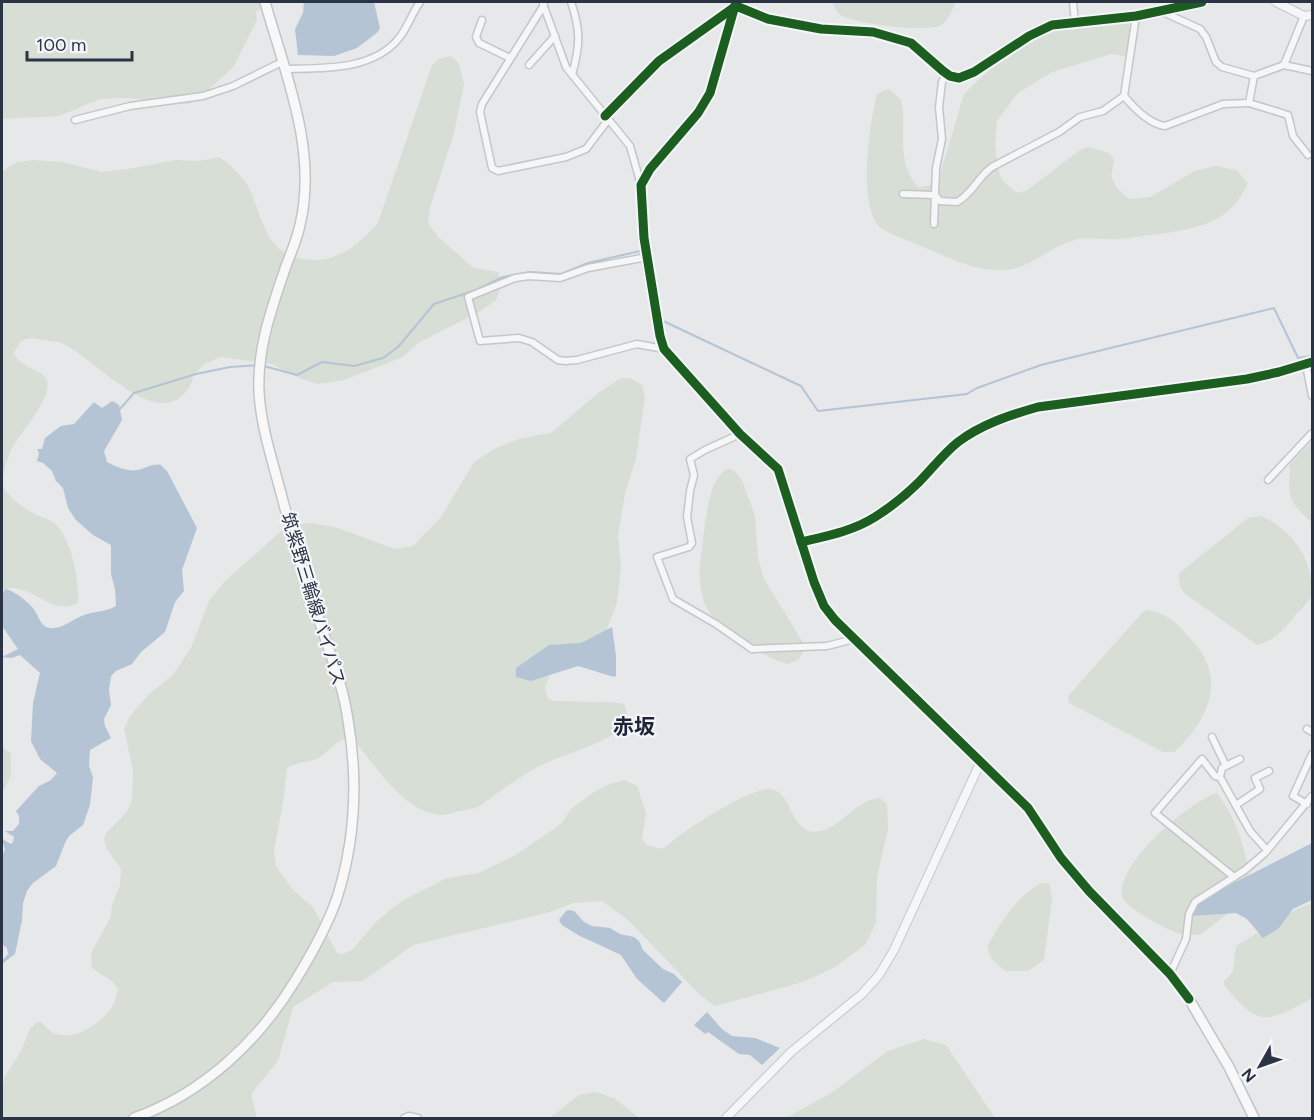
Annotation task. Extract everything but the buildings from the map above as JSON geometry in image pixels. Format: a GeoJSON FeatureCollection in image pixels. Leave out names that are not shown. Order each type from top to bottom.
{"type":"FeatureCollection","features":[{"type":"Feature","properties":{"kind":"main road","name":"筑紫野三輪線バイパス"},"geometry":{"type":"LineString","coordinates":[[134,1119],[172,1102],[210,1076],[254,1036],[284,1000],[331,915],[346,861],[353,822],[354,769],[348,718],[337,673],[304,577],[272,461],[259,393],[262,344],[266,326],[300,226],[305,195],[302,140],[266,2]]}},
{"type":"Feature","properties":{"kind":"main road"},"geometry":{"type":"LineString","coordinates":[[1189,999],[1229,1067],[1254,1119]]}},
{"type":"Feature","properties":{"kind":"street"},"geometry":{"type":"LineString","coordinates":[[75,120],[130,106],[203,96],[283,65],[341,66],[381,54],[401,36],[420,2]]}},
{"type":"Feature","properties":{"kind":"street"},"geometry":{"type":"LineString","coordinates":[[571,2],[579,35],[572,75]]}},
{"type":"Feature","properties":{"kind":"street"},"geometry":{"type":"LineString","coordinates":[[1067,2],[1073,5],[1075,23]]}},
{"type":"Feature","properties":{"kind":"street"},"geometry":{"type":"LineString","coordinates":[[736,4],[768,19],[821,28],[873,32],[911,43],[946,73],[959,78],[974,72],[1029,36],[1052,26],[1136,16],[1202,2]]}},
{"type":"Feature","properties":{"kind":"street"},"geometry":{"type":"LineString","coordinates":[[1276,2],[1308,15],[1284,65]]}},
{"type":"Feature","properties":{"kind":"street"},"geometry":{"type":"LineString","coordinates":[[543,3],[562,57],[572,75],[630,146],[641,185],[641,214],[646,257],[664,349],[740,434],[778,469],[824,606],[854,639],[1028,808],[1061,858],[1089,891],[1170,974],[1189,999]]}},
{"type":"Feature","properties":{"kind":"street"},"geometry":{"type":"LineString","coordinates":[[543,3],[482,104],[480,112],[492,168],[495,170],[566,157],[586,149],[607,118],[659,61],[736,4]]}},
{"type":"Feature","properties":{"kind":"street"},"geometry":{"type":"LineString","coordinates":[[641,185],[650,169],[698,113],[710,93],[736,4]]}},
{"type":"Feature","properties":{"kind":"street"},"geometry":{"type":"LineString","coordinates":[[1162,10],[1200,29],[1206,37],[1216,62],[1222,67],[1254,76],[1284,65],[1312,71]]}},
{"type":"Feature","properties":{"kind":"street"},"geometry":{"type":"LineString","coordinates":[[903,194],[935,195],[940,201],[951,203],[961,200],[982,174],[992,167],[1059,132],[1080,117],[1103,111],[1124,96],[1136,16]]}},
{"type":"Feature","properties":{"kind":"street"},"geometry":{"type":"LineString","coordinates":[[482,20],[476,37],[479,43],[510,58]]}},
{"type":"Feature","properties":{"kind":"street"},"geometry":{"type":"LineString","coordinates":[[529,65],[555,36]]}},
{"type":"Feature","properties":{"kind":"street"},"geometry":{"type":"LineString","coordinates":[[934,224],[936,168],[942,139],[939,107],[942,82],[946,73]]}},
{"type":"Feature","properties":{"kind":"street"},"geometry":{"type":"LineString","coordinates":[[1249,103],[1254,76]]}},
{"type":"Feature","properties":{"kind":"street"},"geometry":{"type":"LineString","coordinates":[[1124,96],[1149,120],[1165,126],[1223,104],[1249,103],[1288,116],[1293,136],[1308,155]]}},
{"type":"Feature","properties":{"kind":"street"},"geometry":{"type":"LineString","coordinates":[[646,257],[588,267],[565,278],[529,276],[514,278],[468,297],[480,341],[519,338],[532,342],[558,360],[565,361],[637,344],[664,349]]}},
{"type":"Feature","properties":{"kind":"street"},"geometry":{"type":"LineString","coordinates":[[801,542],[840,533],[874,518],[900,500],[957,443],[972,432],[1016,413],[1047,406],[1247,379],[1309,363],[1312,396]]}},
{"type":"Feature","properties":{"kind":"street"},"geometry":{"type":"LineString","coordinates":[[1268,480],[1312,433]]}},
{"type":"Feature","properties":{"kind":"street"},"geometry":{"type":"LineString","coordinates":[[740,434],[690,459],[694,475],[687,517],[692,543],[689,547],[657,557],[673,599],[752,649],[826,646],[854,639]]}},
{"type":"Feature","properties":{"kind":"street"},"geometry":{"type":"LineString","coordinates":[[1212,737],[1226,766]]}},
{"type":"Feature","properties":{"kind":"street"},"geometry":{"type":"LineString","coordinates":[[1307,804],[1293,796],[1312,754]]}},
{"type":"Feature","properties":{"kind":"street"},"geometry":{"type":"LineString","coordinates":[[1220,777],[1215,776],[1202,759],[1155,813],[1234,878]]}},
{"type":"Feature","properties":{"kind":"street"},"geometry":{"type":"LineString","coordinates":[[1240,759],[1222,768],[1220,777],[1250,831],[1267,850]]}},
{"type":"Feature","properties":{"kind":"street"},"geometry":{"type":"LineString","coordinates":[[726,1119],[791,1052],[862,994],[879,975],[894,950],[981,761]]}},
{"type":"Feature","properties":{"kind":"street"},"geometry":{"type":"LineString","coordinates":[[1236,805],[1260,789],[1255,778],[1269,771]]}},
{"type":"Feature","properties":{"kind":"street"},"geometry":{"type":"LineString","coordinates":[[1170,974],[1186,939],[1190,908],[1195,902],[1234,878],[1267,850],[1312,796]]}},
{"type":"Feature","properties":{"kind":"street"},"geometry":{"type":"LineString","coordinates":[[404,1119],[409,1116],[418,1119]]}},
{"type":"Feature","properties":{"kind":"shaded area"},"geometry":{"type":"Polygon","coordinates":[[[2,2],[270,2],[256,12],[257,20],[234,66],[202,96],[189,104],[128,98],[100,99],[59,116],[2,119],[2,2]]]}},
{"type":"Feature","properties":{"kind":"shaded area"},"geometry":{"type":"Polygon","coordinates":[[[832,2],[956,2],[948,18],[941,25],[906,28],[847,18],[839,14],[832,2]]]}},
{"type":"Feature","properties":{"kind":"shaded area"},"geometry":{"type":"Polygon","coordinates":[[[1129,21],[1130,33],[1126,56],[1111,54],[1052,72],[1018,93],[997,121],[995,145],[1002,180],[1017,193],[1026,191],[1080,150],[1088,147],[1109,153],[1114,160],[1111,177],[1117,188],[1129,199],[1150,197],[1195,171],[1216,166],[1236,170],[1248,183],[1232,207],[1212,221],[1200,226],[1174,232],[1119,239],[1078,239],[1061,245],[1020,267],[1002,270],[961,263],[898,237],[880,227],[873,216],[867,183],[871,124],[877,94],[889,89],[901,100],[905,161],[908,171],[912,180],[919,187],[931,185],[939,178],[964,94],[994,65],[1046,31],[1129,21]]]}},
{"type":"Feature","properties":{"kind":"shaded area"},"geometry":{"type":"Polygon","coordinates":[[[451,56],[459,64],[464,84],[454,133],[429,211],[428,223],[439,238],[474,268],[498,272],[502,284],[496,300],[481,311],[418,343],[403,357],[344,380],[318,384],[299,378],[272,364],[220,357],[203,365],[193,376],[190,386],[184,393],[179,398],[166,403],[151,401],[136,394],[61,343],[25,339],[14,353],[22,363],[43,375],[47,386],[41,405],[11,450],[2,482],[2,171],[17,162],[33,160],[63,162],[102,172],[175,160],[198,161],[219,157],[237,172],[247,185],[264,227],[276,246],[297,258],[322,260],[349,249],[378,223],[432,65],[439,59],[451,56]]]}},
{"type":"Feature","properties":{"kind":"shaded area"},"geometry":{"type":"Polygon","coordinates":[[[621,378],[630,378],[642,385],[645,397],[636,459],[625,493],[618,536],[621,567],[617,603],[605,634],[550,674],[545,688],[548,698],[553,701],[624,704],[626,722],[616,733],[541,765],[479,806],[442,815],[428,813],[403,797],[354,740],[342,740],[316,759],[287,768],[274,851],[276,867],[294,891],[313,907],[337,953],[343,954],[352,950],[375,923],[406,899],[445,879],[478,873],[514,856],[561,824],[571,809],[597,790],[610,784],[625,780],[637,786],[646,813],[642,839],[647,845],[661,849],[713,814],[749,794],[760,791],[769,789],[777,791],[797,821],[810,831],[821,831],[828,828],[864,803],[880,798],[887,804],[888,829],[877,877],[876,923],[865,945],[835,967],[812,978],[715,1006],[699,994],[629,921],[602,901],[574,903],[546,913],[413,945],[363,981],[333,982],[293,1007],[278,1061],[251,1094],[257,1118],[2,1118],[4,1078],[20,1053],[30,1029],[36,1023],[41,1022],[57,1034],[67,1036],[82,1032],[96,1024],[108,1013],[114,1003],[118,989],[113,982],[92,968],[91,953],[111,916],[112,905],[120,885],[121,869],[107,849],[104,840],[106,833],[126,813],[132,800],[133,770],[124,729],[130,716],[148,695],[173,675],[191,648],[209,601],[224,582],[281,531],[292,525],[311,523],[335,527],[395,549],[413,546],[441,517],[474,462],[494,449],[519,439],[551,433],[597,394],[621,378]]]}},
{"type":"Feature","properties":{"kind":"shaded area"},"geometry":{"type":"Polygon","coordinates":[[[1312,441],[1312,523],[1294,503],[1289,491],[1289,483],[1290,464],[1312,441]]]}},
{"type":"Feature","properties":{"kind":"shaded area"},"geometry":{"type":"Polygon","coordinates":[[[726,469],[731,469],[738,474],[744,485],[755,516],[758,559],[764,579],[802,641],[803,652],[798,660],[788,664],[765,655],[723,628],[709,612],[704,600],[700,563],[707,509],[716,480],[726,469]]]}},
{"type":"Feature","properties":{"kind":"shaded area"},"geometry":{"type":"Polygon","coordinates":[[[2,485],[17,503],[52,522],[60,530],[73,560],[78,603],[58,606],[22,590],[12,588],[2,590],[2,485]]]}},
{"type":"Feature","properties":{"kind":"shaded area"},"geometry":{"type":"Polygon","coordinates":[[[1260,516],[1279,526],[1295,542],[1306,561],[1312,589],[1307,602],[1282,631],[1268,641],[1257,645],[1184,593],[1178,574],[1248,518],[1260,516]]]}},
{"type":"Feature","properties":{"kind":"shaded area"},"geometry":{"type":"Polygon","coordinates":[[[1148,610],[1165,616],[1183,631],[1202,654],[1210,674],[1211,686],[1205,711],[1191,734],[1174,752],[1163,752],[1069,703],[1068,696],[1143,612],[1148,610]]]}},
{"type":"Feature","properties":{"kind":"shaded area"},"geometry":{"type":"Polygon","coordinates":[[[2,746],[11,754],[11,775],[2,793],[2,746]]]}},
{"type":"Feature","properties":{"kind":"shaded area"},"geometry":{"type":"Polygon","coordinates":[[[1217,793],[1231,815],[1241,839],[1250,891],[1234,909],[1200,935],[1181,934],[1158,924],[1126,903],[1123,898],[1123,885],[1129,869],[1156,836],[1189,808],[1217,793]]]}},
{"type":"Feature","properties":{"kind":"shaded area"},"geometry":{"type":"Polygon","coordinates":[[[1041,883],[1050,884],[1052,899],[1044,960],[1028,971],[1005,971],[991,958],[987,947],[1003,920],[1017,903],[1032,888],[1041,883]]]}},
{"type":"Feature","properties":{"kind":"shaded area"},"geometry":{"type":"Polygon","coordinates":[[[1312,903],[1312,998],[1274,1016],[1255,1015],[1246,1009],[1224,985],[1224,981],[1233,972],[1236,946],[1293,911],[1312,903]]]}},
{"type":"Feature","properties":{"kind":"shaded area"},"geometry":{"type":"Polygon","coordinates":[[[924,1039],[946,1045],[995,1118],[786,1118],[831,1093],[888,1051],[924,1039]]]}},
{"type":"Feature","properties":{"kind":"shaded area"},"geometry":{"type":"Polygon","coordinates":[[[595,1092],[614,1098],[639,1118],[550,1118],[579,1095],[595,1092]]]}},
{"type":"Feature","properties":{"kind":"water"},"geometry":{"type":"Polygon","coordinates":[[[304,2],[374,2],[380,28],[357,48],[334,56],[298,55],[295,29],[303,13],[304,2]]]}},
{"type":"Feature","properties":{"kind":"water"},"geometry":{"type":"Polygon","coordinates":[[[112,401],[119,405],[122,420],[104,451],[107,462],[133,470],[161,465],[167,471],[197,528],[182,570],[184,591],[175,602],[165,632],[141,652],[132,664],[116,671],[111,676],[109,690],[111,705],[104,719],[111,738],[90,750],[89,766],[93,777],[90,805],[83,825],[69,836],[56,866],[32,884],[27,891],[15,954],[2,964],[8,954],[7,948],[2,944],[2,856],[5,850],[2,839],[11,844],[13,842],[14,837],[5,831],[13,831],[19,824],[16,811],[39,786],[51,780],[57,773],[40,759],[31,741],[33,703],[40,673],[20,655],[11,658],[2,657],[18,649],[2,626],[2,595],[5,589],[9,590],[26,601],[44,626],[50,628],[62,626],[84,615],[116,606],[111,574],[111,545],[93,535],[76,520],[68,508],[63,488],[56,481],[52,471],[37,461],[39,453],[37,449],[42,449],[45,438],[61,426],[74,424],[94,402],[102,408],[112,401]]]}},
{"type":"Feature","properties":{"kind":"water"},"geometry":{"type":"Polygon","coordinates":[[[612,627],[616,676],[578,666],[531,681],[516,677],[516,668],[549,645],[581,643],[612,627]]]}},
{"type":"Feature","properties":{"kind":"water"},"geometry":{"type":"Polygon","coordinates":[[[1312,843],[1312,900],[1293,909],[1279,928],[1263,938],[1247,919],[1236,913],[1192,916],[1197,905],[1218,891],[1312,843]]]}},
{"type":"Feature","properties":{"kind":"water"},"geometry":{"type":"Polygon","coordinates":[[[569,910],[574,911],[584,922],[592,926],[610,928],[620,934],[634,937],[639,941],[643,950],[663,969],[674,974],[682,982],[664,1003],[637,979],[621,955],[562,925],[559,920],[569,910]]]}},
{"type":"Feature","properties":{"kind":"water"},"geometry":{"type":"Polygon","coordinates":[[[707,1012],[722,1029],[732,1036],[755,1038],[780,1048],[762,1065],[750,1055],[739,1054],[694,1025],[707,1012]]]}},
{"type":"Feature","properties":{"kind":"waterway"},"geometry":{"type":"LineString","coordinates":[[264,366],[297,375],[322,362],[354,366],[383,358],[398,347],[434,304],[476,290],[503,277],[530,272],[561,274],[588,263],[640,251],[653,316],[656,317]]}},
{"type":"Feature","properties":{"kind":"waterway"},"geometry":{"type":"LineString","coordinates":[[661,320],[801,386],[818,411],[967,394],[977,388],[1041,365],[1274,308],[1298,358],[1312,356]]}},
{"type":"Feature","properties":{"kind":"waterway"},"geometry":{"type":"LineString","coordinates":[[119,410],[134,393],[196,374],[230,367],[258,365]]}},
{"type":"Feature","properties":{"kind":"cycle path"},"geometry":{"type":"LineString","coordinates":[[736,2],[710,93],[698,113],[650,169],[641,185],[644,238],[664,349],[740,434],[778,469],[814,582],[824,606],[835,620],[1028,808],[1061,858],[1089,891],[1170,974],[1189,999]]}},
{"type":"Feature","properties":{"kind":"cycle path"},"geometry":{"type":"LineString","coordinates":[[605,116],[659,61],[736,6],[768,19],[821,29],[873,32],[911,43],[943,71],[959,78],[974,72],[1029,36],[1052,25],[1136,16],[1202,2]]}},
{"type":"Feature","properties":{"kind":"cycle path"},"geometry":{"type":"LineString","coordinates":[[801,542],[867,522],[909,492],[958,442],[986,425],[1007,417],[1038,407],[1247,379],[1312,362]]}},
{"type":"Feature","properties":{"kind":"district","name":"赤坂"},"geometry":{"type":"Point","coordinates":[634,727]}}]}
